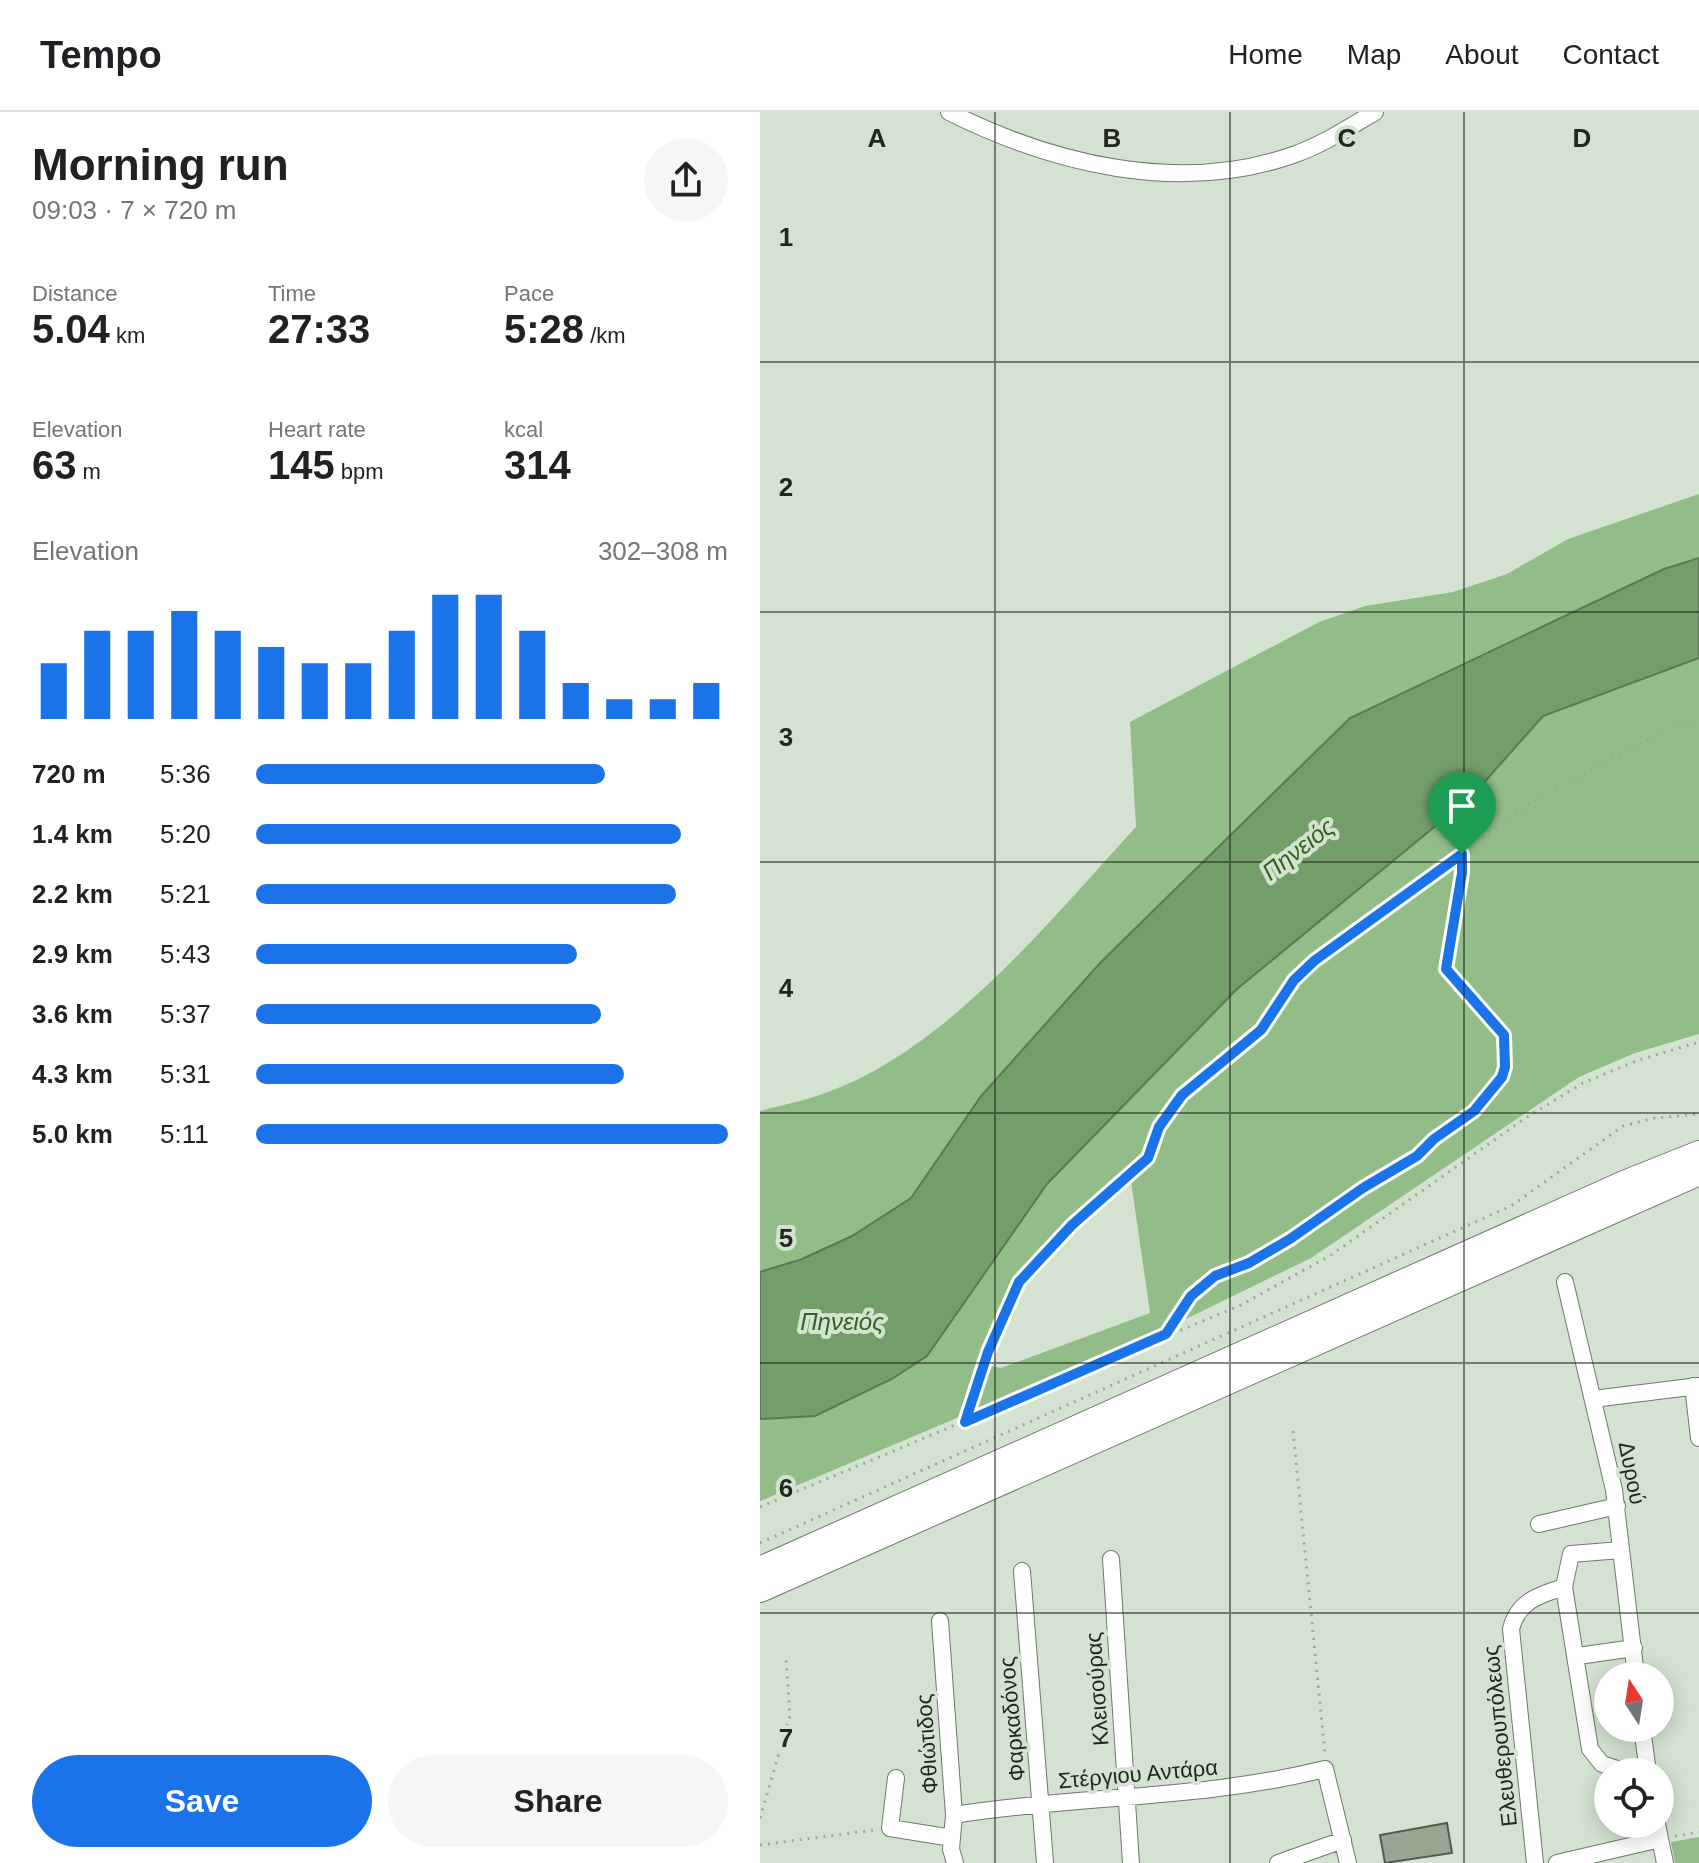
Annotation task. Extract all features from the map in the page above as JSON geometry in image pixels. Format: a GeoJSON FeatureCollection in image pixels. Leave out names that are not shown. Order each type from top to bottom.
{"type":"FeatureCollection","features":[{"type":"Feature","properties":{"kind":"highway"},"geometry":{"type":"LineString","coordinates":[[760,1569],[1609,1190],[1699,1153]]}},
{"type":"Feature","properties":{"kind":"highway"},"geometry":{"type":"LineString","coordinates":[[760,1590],[1699,1173]]}},
{"type":"Feature","properties":{"kind":"street"},"geometry":{"type":"LineString","coordinates":[[949,112],[1014,143],[1069,160],[1124,169],[1196,171],[1253,166],[1294,155],[1375,112]]}},
{"type":"Feature","properties":{"kind":"street","name":"Δυρού"},"geometry":{"type":"LineString","coordinates":[[1565,1282],[1617,1506],[1635,1662]]}},
{"type":"Feature","properties":{"kind":"street"},"geometry":{"type":"LineString","coordinates":[[1593,1399],[1696,1386],[1699,1438]]}},
{"type":"Feature","properties":{"kind":"street"},"geometry":{"type":"LineString","coordinates":[[1539,1524],[1617,1506]]}},
{"type":"Feature","properties":{"kind":"street"},"geometry":{"type":"LineString","coordinates":[[1597,1758],[1590,1749],[1578,1656],[1564,1587],[1571,1554],[1621,1550]]}},
{"type":"Feature","properties":{"kind":"street","name":"Κλεισούρας"},"geometry":{"type":"LineString","coordinates":[[1111,1559],[1131,1863]]}},
{"type":"Feature","properties":{"kind":"street","name":"Φαρκαδόνος"},"geometry":{"type":"LineString","coordinates":[[1022,1571],[1045,1863]]}},
{"type":"Feature","properties":{"kind":"street","name":"Ελευθερουπόλεως"},"geometry":{"type":"LineString","coordinates":[[1535,1863],[1511,1629],[1514,1618],[1529,1598],[1564,1587]]}},
{"type":"Feature","properties":{"kind":"street","name":"Φθιώτιδος"},"geometry":{"type":"LineString","coordinates":[[940,1621],[955,1863]]}},
{"type":"Feature","properties":{"kind":"street"},"geometry":{"type":"LineString","coordinates":[[1578,1656],[1634,1648]]}},
{"type":"Feature","properties":{"kind":"street"},"geometry":{"type":"LineString","coordinates":[[1325,1769],[1348,1863]]}},
{"type":"Feature","properties":{"kind":"street","name":"Στέργιου Αντάρα"},"geometry":{"type":"LineString","coordinates":[[954,1815],[1041,1804],[1126,1800],[1225,1789],[1325,1769]]}},
{"type":"Feature","properties":{"kind":"street"},"geometry":{"type":"LineString","coordinates":[[896,1778],[890,1828],[952,1838]]}},
{"type":"Feature","properties":{"kind":"street"},"geometry":{"type":"LineString","coordinates":[[1557,1863],[1638,1838]]}},
{"type":"Feature","properties":{"kind":"street"},"geometry":{"type":"LineString","coordinates":[[1659,1838],[1665,1863]]}},
{"type":"Feature","properties":{"kind":"street"},"geometry":{"type":"LineString","coordinates":[[1278,1863],[1343,1840]]}},
{"type":"Feature","properties":{"kind":"path"},"geometry":{"type":"LineString","coordinates":[[965,1422],[988,1352],[1019,1282],[1072,1225],[1148,1158],[1159,1127],[1182,1095],[1261,1030],[1294,980],[1314,961],[1537,798],[1670,728],[1699,724]]}},
{"type":"Feature","properties":{"kind":"path"},"geometry":{"type":"LineString","coordinates":[[1166,1334],[1191,1296],[1215,1276],[1249,1263],[1344,1204],[1363,1188],[1417,1156],[1492,1094],[1505,1067],[1504,1035],[1446,969],[1462,873],[1462,854]]}},
{"type":"Feature","properties":{"kind":"path"},"geometry":{"type":"LineString","coordinates":[[760,1507],[1241,1305],[1331,1255],[1477,1151],[1583,1083],[1636,1061],[1699,1042]]}},
{"type":"Feature","properties":{"kind":"path"},"geometry":{"type":"LineString","coordinates":[[760,1543],[1511,1206],[1623,1126],[1655,1118],[1699,1114]]}},
{"type":"Feature","properties":{"kind":"path"},"geometry":{"type":"LineString","coordinates":[[1293,1431],[1325,1769]]}},
{"type":"Feature","properties":{"kind":"path"},"geometry":{"type":"LineString","coordinates":[[760,1818],[790,1716],[786,1658]]}},
{"type":"Feature","properties":{"kind":"path"},"geometry":{"type":"LineString","coordinates":[[760,1845],[890,1828]]}},
{"type":"Feature","properties":{"kind":"path"},"geometry":{"type":"LineString","coordinates":[[1674,1832],[1699,1832]]}},
{"type":"Feature","properties":{"kind":"shaded area"},"geometry":{"type":"Polygon","coordinates":[[[1699,494],[1699,558],[1664,570],[981,1096],[928,1178],[895,1211],[859,1233],[760,1272],[760,1111],[825,1093],[870,1073],[913,1047],[954,1015],[1032,941],[1136,827],[1130,722],[1319,622],[1365,606],[1453,592],[1507,574],[1568,539],[1699,494]]]}},
{"type":"Feature","properties":{"kind":"shaded area"},"geometry":{"type":"Polygon","coordinates":[[[1699,658],[1699,1034],[1635,1053],[1579,1077],[1311,1258],[1147,1338],[760,1501],[760,1419],[815,1416],[892,1379],[926,1356],[1047,1184],[1237,989],[1472,796],[1543,716],[1699,658]],[[1129,1167],[1046,1244],[1017,1276],[978,1364],[1001,1368],[1150,1313],[1129,1167]]]}},
{"type":"Feature","properties":{"kind":"shaded area"},"geometry":{"type":"Polygon","coordinates":[[[1699,1837],[1699,1863],[1675,1863],[1671,1842],[1699,1837]]]}},
{"type":"Feature","properties":{"kind":"water","name":"Πηνειός"},"geometry":{"type":"Polygon","coordinates":[[[1699,558],[1699,658],[1543,716],[1472,796],[1237,989],[1047,1184],[927,1356],[892,1379],[815,1416],[760,1419],[760,1272],[802,1259],[852,1236],[911,1198],[981,1096],[1101,962],[1350,718],[1664,569],[1699,558]]]}},
{"type":"Feature","properties":{"kind":"building"},"geometry":{"type":"Polygon","coordinates":[[[1447,1823],[1452,1853],[1385,1863],[1380,1835],[1447,1823]]]}},
{"type":"Feature","properties":{"kind":"route"},"geometry":{"type":"LineString","coordinates":[[1462,854],[1462,873],[1446,969],[1504,1035],[1505,1067],[1492,1094],[1417,1156],[1363,1188],[1344,1204],[1249,1263],[1215,1276],[1191,1296],[1166,1334],[965,1422],[988,1352],[1019,1282],[1100,1198],[1148,1158],[1159,1127],[1182,1095],[1261,1030],[1294,980],[1314,961],[1462,854]]}}]}
